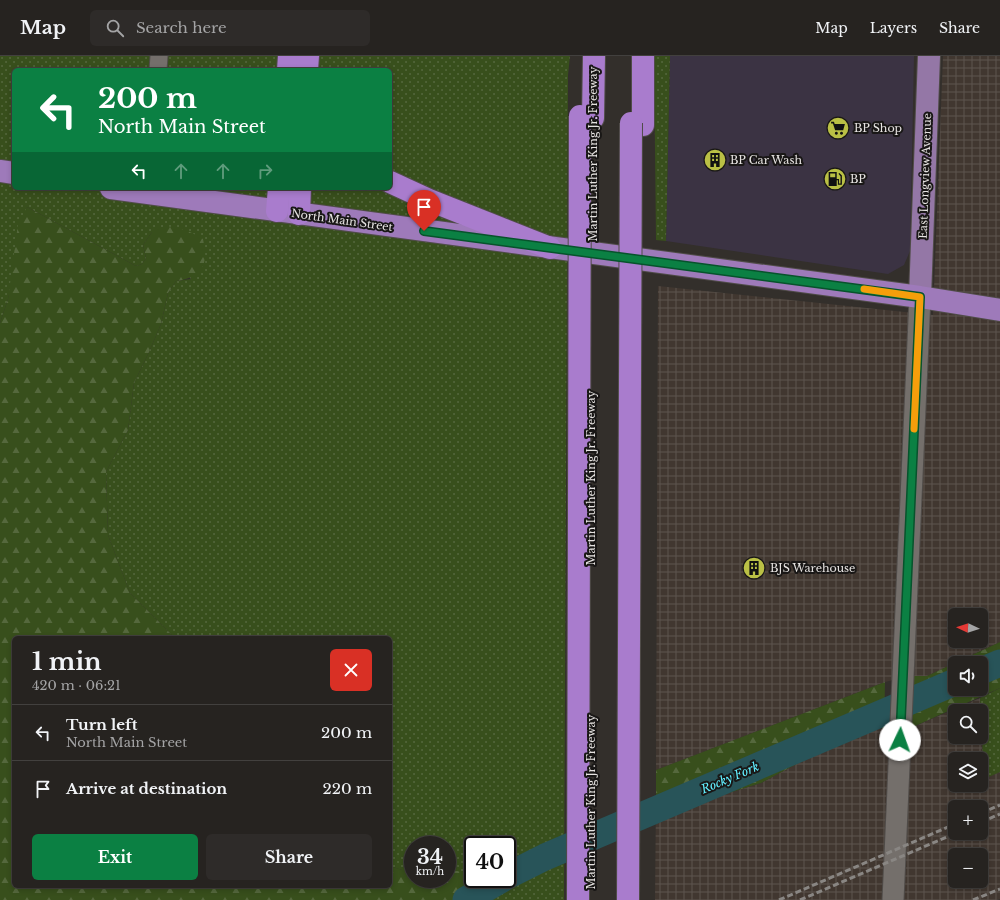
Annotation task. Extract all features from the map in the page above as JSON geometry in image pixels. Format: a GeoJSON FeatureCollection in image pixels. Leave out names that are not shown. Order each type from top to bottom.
{"type":"FeatureCollection","features":[{"type":"Feature","properties":{"kind":"highway"},"geometry":{"type":"LineString","coordinates":[[578,900],[586,117],[579,56]]}},
{"type":"Feature","properties":{"kind":"highway","name":"Martin Luther King Jr. Freeway"},"geometry":{"type":"LineString","coordinates":[[590,900],[586,117],[594,56]]}},
{"type":"Feature","properties":{"kind":"highway"},"geometry":{"type":"LineString","coordinates":[[631,56],[637,124],[641,900]]}},
{"type":"Feature","properties":{"kind":"highway"},"geometry":{"type":"LineString","coordinates":[[628,900],[637,124],[643,56]]}},
{"type":"Feature","properties":{"kind":"highway"},"geometry":{"type":"LineString","coordinates":[[292,68],[304,62]]}},
{"type":"Feature","properties":{"kind":"highway"},"geometry":{"type":"LineString","coordinates":[[0,171],[12,173]]}},
{"type":"Feature","properties":{"kind":"highway"},"geometry":{"type":"LineString","coordinates":[[392,183],[423,198],[550,248]]}},
{"type":"Feature","properties":{"kind":"highway","name":"North Main Street"},"geometry":{"type":"LineString","coordinates":[[137,190],[277,211],[920,297],[1000,310]]}},
{"type":"Feature","properties":{"kind":"highway"},"geometry":{"type":"LineString","coordinates":[[277,211],[279,190]]}},
{"type":"Feature","properties":{"kind":"highway"},"geometry":{"type":"LineString","coordinates":[[299,214],[300,190]]}},
{"type":"Feature","properties":{"kind":"main road","name":"East Longview Avenue"},"geometry":{"type":"LineString","coordinates":[[920,297],[929,56]]}},
{"type":"Feature","properties":{"kind":"street"},"geometry":{"type":"LineString","coordinates":[[158,68],[159,56]]}},
{"type":"Feature","properties":{"kind":"street"},"geometry":{"type":"LineString","coordinates":[[893,900],[920,297]]}},
{"type":"Feature","properties":{"kind":"shaded area"},"geometry":{"type":"Polygon","coordinates":[[[670,56],[914,56],[910,251],[904,265],[888,274],[666,241],[670,56]]]}},
{"type":"Feature","properties":{"kind":"shaded area"},"geometry":{"type":"Polygon","coordinates":[[[943,56],[1000,56],[1000,642],[988,648],[988,608],[948,608],[948,648],[987,648],[970,656],[948,656],[948,666],[927,676],[908,676],[885,682],[656,770],[658,286],[933,315],[943,56]]]}},
{"type":"Feature","properties":{"kind":"shaded area"},"geometry":{"type":"Polygon","coordinates":[[[980,698],[980,704],[966,704],[980,698]]]}},
{"type":"Feature","properties":{"kind":"shaded area"},"geometry":{"type":"Polygon","coordinates":[[[948,712],[948,744],[982,744],[983,752],[948,752],[948,792],[988,792],[988,776],[1000,772],[1000,899],[655,900],[656,801],[672,807],[693,804],[761,783],[846,737],[869,728],[906,730],[948,712]]]}},
{"type":"Feature","properties":{"kind":"green space"},"geometry":{"type":"Polygon","coordinates":[[[0,56],[570,56],[568,75],[564,900],[474,900],[489,889],[488,888],[516,888],[516,836],[464,836],[464,871],[456,871],[456,836],[404,836],[404,870],[392,867],[392,636],[173,636],[130,593],[108,535],[106,472],[128,430],[134,383],[161,324],[168,293],[176,281],[191,279],[152,232],[143,245],[146,258],[142,264],[136,266],[27,207],[8,299],[0,323],[0,56]]]}},
{"type":"Feature","properties":{"kind":"green space"},"geometry":{"type":"Polygon","coordinates":[[[654,56],[670,56],[666,241],[656,240],[654,56]]]}},
{"type":"Feature","properties":{"kind":"green space"},"geometry":{"type":"Polygon","coordinates":[[[27,207],[136,266],[142,264],[146,258],[143,245],[152,232],[158,229],[164,227],[178,228],[203,239],[205,256],[202,268],[193,276],[176,281],[168,293],[161,324],[134,383],[128,430],[106,472],[108,535],[130,593],[173,636],[12,636],[12,888],[392,888],[392,867],[404,870],[404,888],[456,888],[456,871],[464,871],[464,888],[489,889],[474,900],[0,900],[0,323],[8,299],[18,224],[27,207]]]}},
{"type":"Feature","properties":{"kind":"green space"},"geometry":{"type":"Polygon","coordinates":[[[1000,642],[1000,688],[988,693],[988,656],[970,656],[1000,642]]]}},
{"type":"Feature","properties":{"kind":"green space"},"geometry":{"type":"Polygon","coordinates":[[[948,666],[948,696],[982,696],[964,704],[948,704],[948,711],[906,730],[908,676],[927,676],[948,666]]]}},
{"type":"Feature","properties":{"kind":"green space"},"geometry":{"type":"Polygon","coordinates":[[[885,682],[884,728],[869,728],[847,737],[761,783],[693,804],[672,807],[656,801],[656,770],[885,682]]]}},
{"type":"Feature","properties":{"kind":"green space"},"geometry":{"type":"Polygon","coordinates":[[[1000,688],[1000,772],[988,777],[988,752],[983,752],[982,744],[988,744],[988,704],[980,704],[980,698],[988,696],[988,694],[1000,688]]]}},
{"type":"Feature","properties":{"kind":"waterway","name":"Rocky Fork"},"geometry":{"type":"LineString","coordinates":[[988,668],[1000,663]]}},
{"type":"Feature","properties":{"kind":"waterway","name":"Rocky Fork"},"geometry":{"type":"LineString","coordinates":[[516,872],[545,857],[948,685]]}},
{"type":"Feature","properties":{"kind":"waterway","name":"Rocky Fork"},"geometry":{"type":"LineString","coordinates":[[466,900],[487,888]]}},
{"type":"Feature","properties":{"kind":"railway"},"geometry":{"type":"LineString","coordinates":[[988,810],[1000,805]]}},
{"type":"Feature","properties":{"kind":"railway"},"geometry":{"type":"LineString","coordinates":[[988,819],[1000,814]]}},
{"type":"Feature","properties":{"kind":"railway"},"geometry":{"type":"LineString","coordinates":[[779,900],[948,827]]}},
{"type":"Feature","properties":{"kind":"railway"},"geometry":{"type":"LineString","coordinates":[[800,900],[948,836]]}},
{"type":"Feature","properties":{"kind":"railway"},"geometry":{"type":"LineString","coordinates":[[973,900],[1000,889]]}},
{"type":"Feature","properties":{"kind":"slow traffic"},"geometry":{"type":"LineString","coordinates":[[864,289],[920,297],[914,429]]}},
{"type":"Feature","properties":{"kind":"place","name":"BP Shop"},"geometry":{"type":"Point","coordinates":[838,128]}},
{"type":"Feature","properties":{"kind":"place","name":"BP Car Wash"},"geometry":{"type":"Point","coordinates":[715,160]}},
{"type":"Feature","properties":{"kind":"place","name":"BP"},"geometry":{"type":"Point","coordinates":[835,179]}},
{"type":"Feature","properties":{"kind":"place","name":"BJS Warehouse"},"geometry":{"type":"Point","coordinates":[754,568]}},
{"type":"Feature","properties":{"kind":"route"},"geometry":{"type":"LineString","coordinates":[[424,231],[920,297],[900,740]]}}]}
